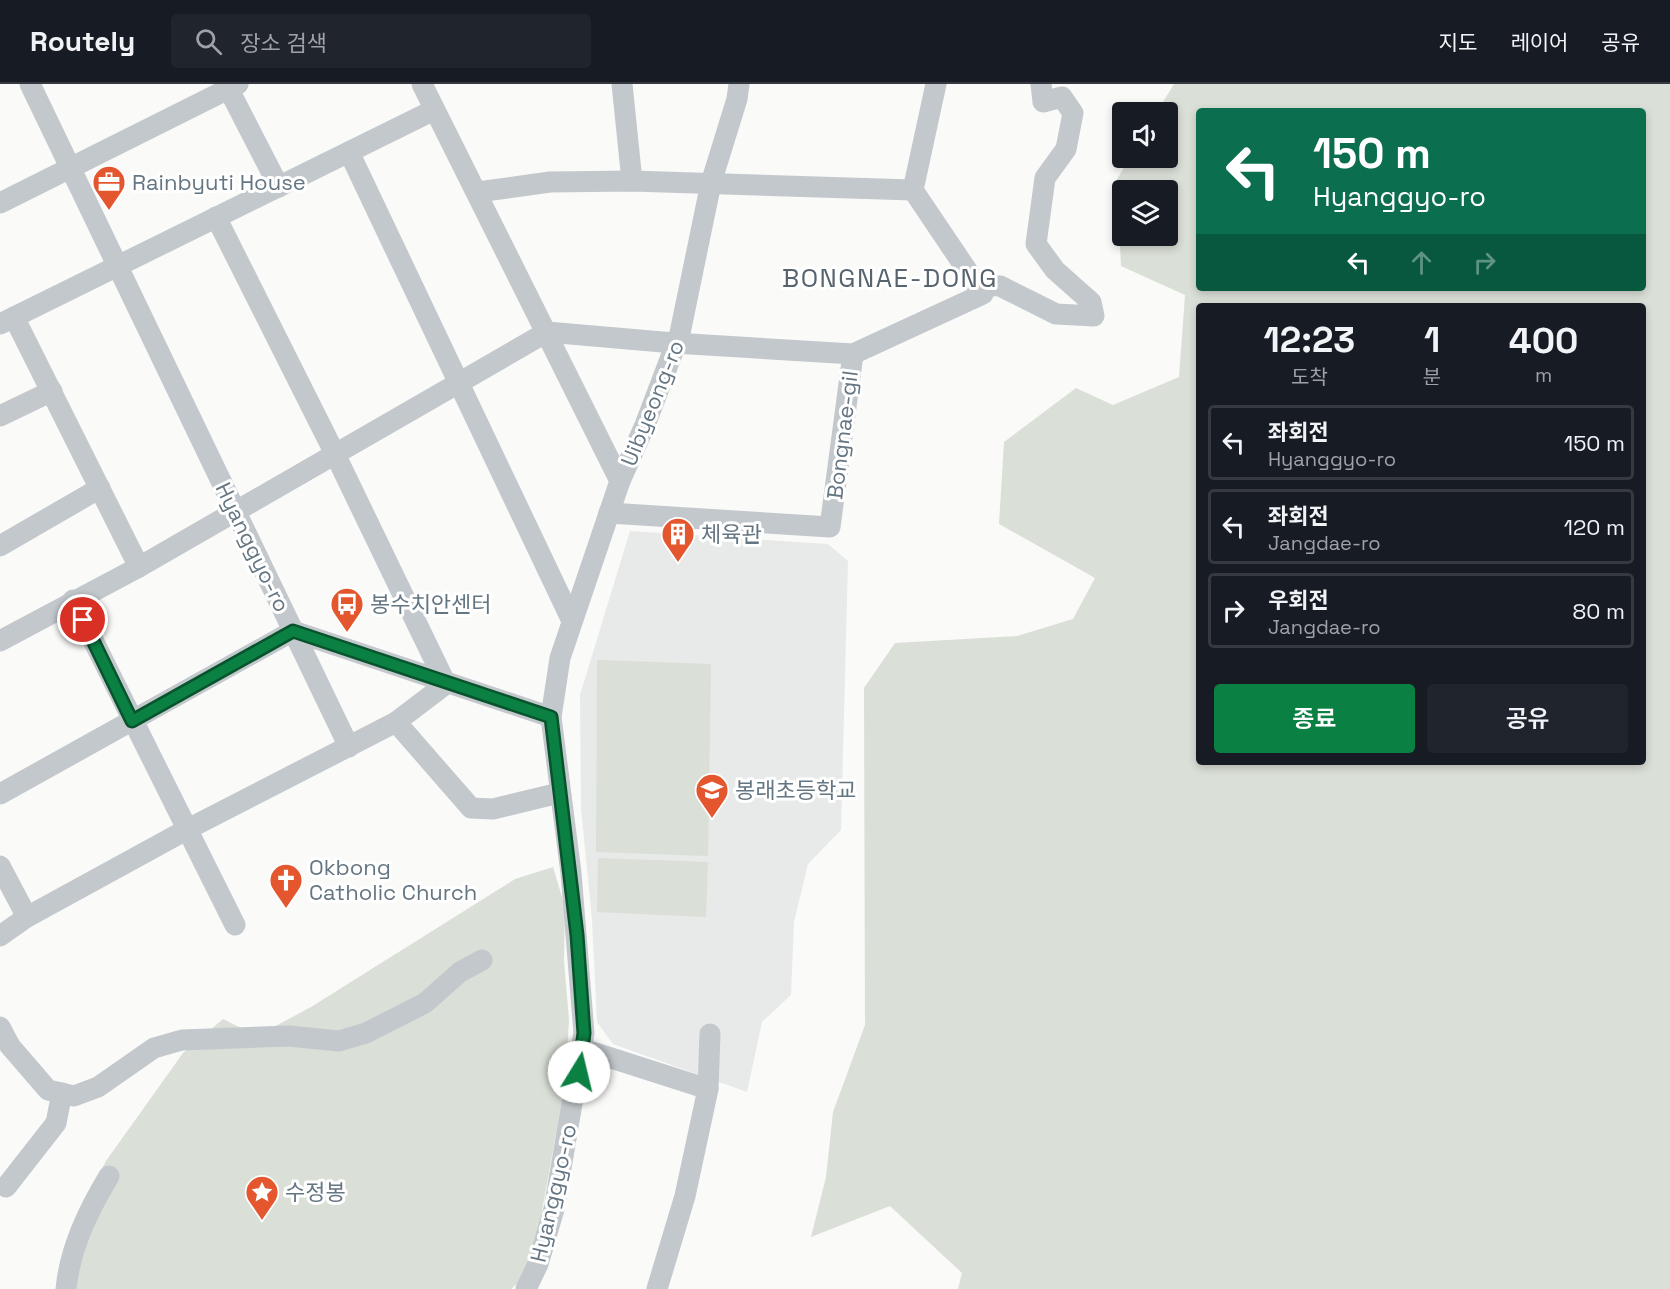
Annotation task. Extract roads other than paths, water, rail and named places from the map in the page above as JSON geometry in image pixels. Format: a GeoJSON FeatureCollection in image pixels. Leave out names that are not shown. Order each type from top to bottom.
{"type":"FeatureCollection","features":[{"type":"Feature","properties":{"kind":"street","name":"Hyanggyo-ro"},"geometry":{"type":"LineString","coordinates":[[30,84],[293,631],[446,684],[551,717],[576,925],[583,1049],[554,1209],[538,1264],[526,1289]]}},
{"type":"Feature","properties":{"kind":"street"},"geometry":{"type":"LineString","coordinates":[[422,84],[478,192],[620,481]]}},
{"type":"Feature","properties":{"kind":"street"},"geometry":{"type":"LineString","coordinates":[[622,84],[632,181]]}},
{"type":"Feature","properties":{"kind":"street","name":"Uibyeong-ro"},"geometry":{"type":"LineString","coordinates":[[551,717],[560,658],[572,621],[620,481],[645,425],[674,343],[680,333],[711,183],[737,99],[739,84]]}},
{"type":"Feature","properties":{"kind":"street"},"geometry":{"type":"LineString","coordinates":[[936,84],[913,190],[976,285],[1000,286],[1056,314],[1094,316],[1091,302],[1055,270],[1036,244],[1045,178],[1066,149],[1074,113],[1062,97],[1043,102],[1041,84]]}},
{"type":"Feature","properties":{"kind":"street"},"geometry":{"type":"LineString","coordinates":[[0,202],[231,86],[279,186]]}},
{"type":"Feature","properties":{"kind":"street"},"geometry":{"type":"LineString","coordinates":[[139,567],[51,391],[7,320],[434,110]]}},
{"type":"Feature","properties":{"kind":"street"},"geometry":{"type":"LineString","coordinates":[[349,152],[572,621]]}},
{"type":"Feature","properties":{"kind":"street"},"geometry":{"type":"LineString","coordinates":[[478,192],[550,182],[632,181],[913,190]]}},
{"type":"Feature","properties":{"kind":"street"},"geometry":{"type":"LineString","coordinates":[[0,936],[27,917],[186,830],[396,722],[446,684],[335,454],[216,218]]}},
{"type":"Feature","properties":{"kind":"street","name":"Bongnae-gil"},"geometry":{"type":"LineString","coordinates":[[609,513],[830,527],[853,354],[982,294],[976,285]]}},
{"type":"Feature","properties":{"kind":"street"},"geometry":{"type":"LineString","coordinates":[[0,641],[73,600],[139,567],[547,332],[674,343],[853,354]]}},
{"type":"Feature","properties":{"kind":"street"},"geometry":{"type":"LineString","coordinates":[[0,416],[51,391]]}},
{"type":"Feature","properties":{"kind":"street"},"geometry":{"type":"LineString","coordinates":[[0,546],[100,488]]}},
{"type":"Feature","properties":{"kind":"street"},"geometry":{"type":"LineString","coordinates":[[73,600],[235,925]]}},
{"type":"Feature","properties":{"kind":"street"},"geometry":{"type":"LineString","coordinates":[[0,795],[293,631],[349,747]]}},
{"type":"Feature","properties":{"kind":"street"},"geometry":{"type":"LineString","coordinates":[[396,722],[471,808],[493,809],[559,793]]}},
{"type":"Feature","properties":{"kind":"street"},"geometry":{"type":"LineString","coordinates":[[0,866],[27,917]]}},
{"type":"Feature","properties":{"kind":"street"},"geometry":{"type":"LineString","coordinates":[[0,1028],[10,1046],[48,1090],[74,1096],[98,1087],[154,1048],[182,1040],[288,1036],[339,1041],[366,1033],[425,1003],[460,972],[482,960]]}},
{"type":"Feature","properties":{"kind":"street"},"geometry":{"type":"LineString","coordinates":[[657,1289],[686,1196],[708,1089],[710,1034]]}},
{"type":"Feature","properties":{"kind":"street"},"geometry":{"type":"LineString","coordinates":[[583,1049],[708,1089]]}},
{"type":"Feature","properties":{"kind":"street"},"geometry":{"type":"LineString","coordinates":[[6,1187],[56,1123],[62,1093]]}},
{"type":"Feature","properties":{"kind":"street"},"geometry":{"type":"LineString","coordinates":[[66,1289],[69,1262],[94,1202],[108,1176]]}},
{"type":"Feature","properties":{"kind":"place","name":"Rainbyuti House"},"geometry":{"type":"Point","coordinates":[109,211]}},
{"type":"Feature","properties":{"kind":"place","name":"체육관"},"geometry":{"type":"Point","coordinates":[678,563]}},
{"type":"Feature","properties":{"kind":"place","name":"봉수치안센터"},"geometry":{"type":"Point","coordinates":[347,633]}},
{"type":"Feature","properties":{"kind":"place","name":"봉래초등학교"},"geometry":{"type":"Point","coordinates":[712,819]}},
{"type":"Feature","properties":{"kind":"place","name":"Okbong Catholic Church"},"geometry":{"type":"Point","coordinates":[286,909]}},
{"type":"Feature","properties":{"kind":"place","name":"수정봉"},"geometry":{"type":"Point","coordinates":[262,1221]}},
{"type":"Feature","properties":{"kind":"district","name":"BONGNAE-DONG"},"geometry":{"type":"Point","coordinates":[890,278]}}]}
